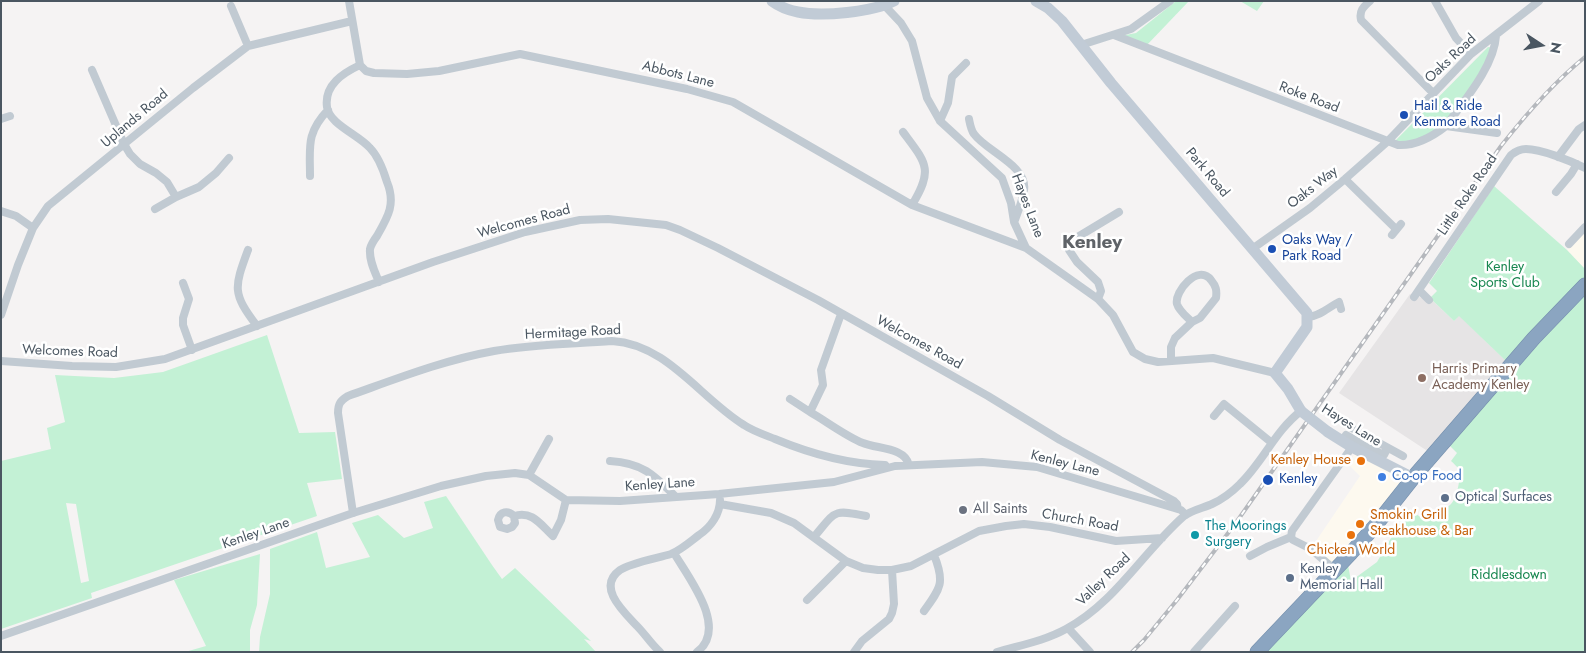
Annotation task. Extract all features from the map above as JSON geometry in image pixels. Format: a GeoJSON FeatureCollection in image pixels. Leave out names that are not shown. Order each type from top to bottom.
{"type":"FeatureCollection","features":[{"type":"Feature","properties":{"kind":"highway"},"geometry":{"type":"LineString","coordinates":[[1257,652],[1376,526],[1413,478],[1534,338],[1585,285]]}},
{"type":"Feature","properties":{"kind":"street"},"geometry":{"type":"LineString","coordinates":[[349,1],[360,65],[348,71],[333,83],[328,97],[328,110],[337,123],[370,147],[388,183],[391,208],[370,251],[373,268],[379,282]]}},
{"type":"Feature","properties":{"kind":"street","name":"Hayes Lane"},"geometry":{"type":"LineString","coordinates":[[772,1],[783,8],[811,14],[867,10],[890,4],[912,41],[927,98],[940,121],[1002,178],[1011,203],[1014,222],[1026,248],[1098,299],[1113,316],[1133,352],[1145,359],[1158,362],[1213,358],[1275,373],[1288,389],[1300,411],[1347,444],[1413,478]]}},
{"type":"Feature","properties":{"kind":"street","name":"Park Road"},"geometry":{"type":"LineString","coordinates":[[1036,1],[1048,8],[1062,21],[1111,83],[1305,310],[1308,317]]}},
{"type":"Feature","properties":{"kind":"street"},"geometry":{"type":"LineString","coordinates":[[1081,45],[1131,29],[1170,1]]}},
{"type":"Feature","properties":{"kind":"street"},"geometry":{"type":"LineString","coordinates":[[1370,1],[1360,14],[1361,20],[1433,94]]}},
{"type":"Feature","properties":{"kind":"street"},"geometry":{"type":"LineString","coordinates":[[1435,1],[1456,38],[1471,54]]}},
{"type":"Feature","properties":{"kind":"street","name":"Oaks Road"},"geometry":{"type":"LineString","coordinates":[[1387,142],[1471,54],[1496,36],[1528,5],[1539,1]]}},
{"type":"Feature","properties":{"kind":"street"},"geometry":{"type":"LineString","coordinates":[[231,6],[248,46]]}},
{"type":"Feature","properties":{"kind":"street","name":"Uplands Road"},"geometry":{"type":"LineString","coordinates":[[1,315],[33,228],[48,206],[193,88],[248,46],[352,21]]}},
{"type":"Feature","properties":{"kind":"street","name":"Roke Road"},"geometry":{"type":"LineString","coordinates":[[1114,35],[1387,142],[1409,146],[1435,135],[1446,126]]}},
{"type":"Feature","properties":{"kind":"street"},"geometry":{"type":"LineString","coordinates":[[1496,36],[1495,48],[1478,81],[1446,126],[1497,133]]}},
{"type":"Feature","properties":{"kind":"street","name":"Abbots Lane"},"geometry":{"type":"LineString","coordinates":[[360,65],[366,71],[374,73],[407,74],[439,71],[520,54],[668,84],[733,102],[912,205],[1026,248]]}},
{"type":"Feature","properties":{"kind":"street"},"geometry":{"type":"LineString","coordinates":[[940,121],[948,103],[952,77],[966,62]]}},
{"type":"Feature","properties":{"kind":"street"},"geometry":{"type":"LineString","coordinates":[[92,70],[130,154],[140,164],[167,182],[176,197]]}},
{"type":"Feature","properties":{"kind":"street"},"geometry":{"type":"LineString","coordinates":[[310,176],[313,128],[328,110]]}},
{"type":"Feature","properties":{"kind":"street"},"geometry":{"type":"LineString","coordinates":[[1,119],[10,116]]}},
{"type":"Feature","properties":{"kind":"street"},"geometry":{"type":"LineString","coordinates":[[969,119],[973,132],[989,149],[1010,162],[1022,179],[1025,188],[1014,222]]}},
{"type":"Feature","properties":{"kind":"street"},"geometry":{"type":"LineString","coordinates":[[1558,157],[1579,129],[1585,125]]}},
{"type":"Feature","properties":{"kind":"street"},"geometry":{"type":"LineString","coordinates":[[903,132],[921,156],[925,168],[924,185],[912,205]]}},
{"type":"Feature","properties":{"kind":"street","name":"Oaks Way"},"geometry":{"type":"LineString","coordinates":[[1252,249],[1310,208],[1387,142]]}},
{"type":"Feature","properties":{"kind":"street","name":"Little Roke Road"},"geometry":{"type":"LineString","coordinates":[[1414,297],[1511,155],[1517,151],[1528,149],[1558,157],[1585,168]]}},
{"type":"Feature","properties":{"kind":"street"},"geometry":{"type":"LineString","coordinates":[[155,209],[199,187],[216,173],[229,158]]}},
{"type":"Feature","properties":{"kind":"street"},"geometry":{"type":"LineString","coordinates":[[1556,192],[1572,174],[1576,164]]}},
{"type":"Feature","properties":{"kind":"street"},"geometry":{"type":"LineString","coordinates":[[1345,179],[1396,229]]}},
{"type":"Feature","properties":{"kind":"street"},"geometry":{"type":"LineString","coordinates":[[1,211],[16,216],[33,228]]}},
{"type":"Feature","properties":{"kind":"street"},"geometry":{"type":"LineString","coordinates":[[1098,299],[1101,291],[1098,282],[1077,262],[1069,250],[1071,241],[1120,212]]}},
{"type":"Feature","properties":{"kind":"street","name":"Welcomes Road"},"geometry":{"type":"LineString","coordinates":[[1,361],[116,367],[165,360],[456,254],[525,232],[580,220],[608,219],[666,225],[718,248],[841,314],[988,396],[1060,440],[1174,502],[1177,504],[1178,509]]}},
{"type":"Feature","properties":{"kind":"street"},"geometry":{"type":"LineString","coordinates":[[1568,244],[1585,228]]}},
{"type":"Feature","properties":{"kind":"street"},"geometry":{"type":"LineString","coordinates":[[248,250],[237,280],[237,288],[247,312],[257,326]]}},
{"type":"Feature","properties":{"kind":"street"},"geometry":{"type":"LineString","coordinates":[[1171,361],[1172,342],[1192,322],[1200,318],[1216,298],[1216,286],[1208,276],[1201,274],[1194,275],[1178,293],[1177,306],[1192,322]]}},
{"type":"Feature","properties":{"kind":"street"},"geometry":{"type":"LineString","coordinates":[[183,283],[189,300],[183,318],[183,325],[192,350]]}},
{"type":"Feature","properties":{"kind":"street"},"geometry":{"type":"LineString","coordinates":[[1419,290],[1429,300]]}},
{"type":"Feature","properties":{"kind":"street"},"geometry":{"type":"LineString","coordinates":[[1275,373],[1307,328],[1308,317],[1321,314],[1330,306],[1339,302]]}},
{"type":"Feature","properties":{"kind":"street"},"geometry":{"type":"LineString","coordinates":[[810,412],[823,385],[821,370],[841,314]]}},
{"type":"Feature","properties":{"kind":"street","name":"Hermitage Road"},"geometry":{"type":"LineString","coordinates":[[353,513],[338,413],[338,405],[341,400],[450,361],[513,348],[612,341],[637,345],[658,355],[730,416],[745,426],[808,452],[864,464],[895,466]]}},
{"type":"Feature","properties":{"kind":"street"},"geometry":{"type":"LineString","coordinates":[[790,399],[862,443],[885,447],[905,456],[910,466]]}},
{"type":"Feature","properties":{"kind":"street"},"geometry":{"type":"LineString","coordinates":[[1214,416],[1224,404],[1272,443]]}},
{"type":"Feature","properties":{"kind":"street"},"geometry":{"type":"LineString","coordinates":[[1186,515],[1211,505],[1242,483],[1288,421],[1300,411]]}},
{"type":"Feature","properties":{"kind":"street"},"geometry":{"type":"LineString","coordinates":[[1350,427],[1387,449],[1403,456]]}},
{"type":"Feature","properties":{"kind":"street"},"geometry":{"type":"LineString","coordinates":[[1291,537],[1292,531],[1347,444],[1346,435],[1384,455],[1387,449]]}},
{"type":"Feature","properties":{"kind":"street"},"geometry":{"type":"LineString","coordinates":[[514,516],[527,514],[535,518],[552,536],[560,520],[566,500],[529,474],[548,439]]}},
{"type":"Feature","properties":{"kind":"street"},"geometry":{"type":"LineString","coordinates":[[610,461],[627,462],[654,474],[676,497]]}},
{"type":"Feature","properties":{"kind":"street","name":"Kenley Lane"},"geometry":{"type":"LineString","coordinates":[[566,500],[620,501],[719,494],[834,482],[895,466],[982,462],[1037,468],[1178,509],[1186,515]]}},
{"type":"Feature","properties":{"kind":"street","name":"Kenley Lane"},"geometry":{"type":"LineString","coordinates":[[1,636],[353,513],[441,486],[486,476],[515,473],[529,474]]}},
{"type":"Feature","properties":{"kind":"street"},"geometry":{"type":"LineString","coordinates":[[660,652],[621,610],[611,592],[612,579],[624,567],[674,553],[704,532],[715,520],[720,504],[719,494]]}},
{"type":"Feature","properties":{"kind":"street","name":"Church Road"},"geometry":{"type":"LineString","coordinates":[[720,504],[771,513],[794,522],[846,561],[863,568],[892,570],[911,566],[980,532],[992,528],[1024,524],[1071,530],[1116,542],[1162,538]]}},
{"type":"Feature","properties":{"kind":"street"},"geometry":{"type":"LineString","coordinates":[[814,537],[833,515],[842,511],[866,516]]}},
{"type":"Feature","properties":{"kind":"street","name":"Valley Road"},"geometry":{"type":"LineString","coordinates":[[997,652],[1026,648],[1068,628],[1096,608],[1186,515]]}},
{"type":"Feature","properties":{"kind":"street"},"geometry":{"type":"LineString","coordinates":[[1250,556],[1267,546],[1291,537]]}},
{"type":"Feature","properties":{"kind":"street"},"geometry":{"type":"LineString","coordinates":[[1291,537],[1336,570]]}},
{"type":"Feature","properties":{"kind":"street"},"geometry":{"type":"LineString","coordinates":[[674,553],[704,605],[708,616],[709,633],[707,640],[697,652]]}},
{"type":"Feature","properties":{"kind":"street"},"geometry":{"type":"LineString","coordinates":[[924,611],[936,594],[940,581],[940,570],[934,555]]}},
{"type":"Feature","properties":{"kind":"street"},"geometry":{"type":"LineString","coordinates":[[806,600],[846,561]]}},
{"type":"Feature","properties":{"kind":"street"},"geometry":{"type":"LineString","coordinates":[[854,652],[862,641],[889,619],[892,613],[894,604],[892,570]]}},
{"type":"Feature","properties":{"kind":"street"},"geometry":{"type":"LineString","coordinates":[[1194,652],[1235,606]]}},
{"type":"Feature","properties":{"kind":"street"},"geometry":{"type":"LineString","coordinates":[[1068,628],[1090,652]]}},
{"type":"Feature","properties":{"kind":"shaded area"},"geometry":{"type":"Polygon","coordinates":[[[1585,232],[1585,269],[1567,250],[1585,232]]]}},
{"type":"Feature","properties":{"kind":"shaded area","name":"Harris Primary Academy Kenley"},"geometry":{"type":"Polygon","coordinates":[[[1410,294],[1415,298],[1431,299],[1454,321],[1459,315],[1508,363],[1429,452],[1339,393],[1410,294]]]}},
{"type":"Feature","properties":{"kind":"shaded area"},"geometry":{"type":"Polygon","coordinates":[[[1357,452],[1408,476],[1332,563],[1312,547],[1360,476],[1347,463],[1357,452]]]}},
{"type":"Feature","properties":{"kind":"green space"},"geometry":{"type":"Polygon","coordinates":[[[1176,1],[1189,1],[1146,46],[1120,36],[1136,33],[1176,1]]]}},
{"type":"Feature","properties":{"kind":"green space"},"geometry":{"type":"Polygon","coordinates":[[[1240,1],[1264,1],[1257,11],[1240,1]]]}},
{"type":"Feature","properties":{"kind":"green space"},"geometry":{"type":"Polygon","coordinates":[[[1488,47],[1495,48],[1446,126],[1409,146],[1392,144],[1488,47]]]}},
{"type":"Feature","properties":{"kind":"green space","name":"Kenley Sports Club"},"geometry":{"type":"Polygon","coordinates":[[[1494,186],[1567,250],[1585,269],[1585,278],[1508,363],[1459,316],[1454,321],[1430,298],[1437,291],[1429,283],[1494,186]]]}},
{"type":"Feature","properties":{"kind":"green space","name":"Riddlesdown"},"geometry":{"type":"Polygon","coordinates":[[[1585,295],[1585,652],[1265,652],[1348,565],[1351,581],[1377,562],[1408,509],[1419,516],[1433,519],[1451,504],[1457,493],[1459,470],[1451,461],[1457,453],[1449,445],[1542,340],[1585,295]]]}},
{"type":"Feature","properties":{"kind":"green space"},"geometry":{"type":"Polygon","coordinates":[[[267,335],[299,433],[335,432],[342,479],[307,483],[317,516],[91,593],[92,598],[1,629],[1,461],[51,449],[47,428],[65,422],[55,375],[114,378],[163,372],[267,335]],[[66,503],[81,583],[89,581],[76,504],[66,503]]]}},
{"type":"Feature","properties":{"kind":"green space"},"geometry":{"type":"Polygon","coordinates":[[[446,496],[502,579],[515,568],[591,641],[584,639],[596,652],[259,652],[260,637],[270,594],[270,549],[317,532],[326,568],[370,557],[352,523],[378,515],[404,538],[433,528],[424,502],[446,496]]]}},
{"type":"Feature","properties":{"kind":"green space"},"geometry":{"type":"Polygon","coordinates":[[[260,554],[257,605],[250,630],[250,652],[185,652],[206,646],[174,580],[260,554]]]}},
{"type":"Feature","properties":{"kind":"railway"},"geometry":{"type":"LineString","coordinates":[[1132,652],[1177,600],[1235,524],[1501,146],[1541,99],[1585,57]]}},
{"type":"Feature","properties":{"kind":"place","name":"Hail & Ride Kenmore Road"},"geometry":{"type":"Point","coordinates":[1404,115]}},
{"type":"Feature","properties":{"kind":"place","name":"Oaks Way / Park Road"},"geometry":{"type":"Point","coordinates":[1272,249]}},
{"type":"Feature","properties":{"kind":"place","name":"Harris Primary Academy Kenley"},"geometry":{"type":"Point","coordinates":[1422,378]}},
{"type":"Feature","properties":{"kind":"place","name":"Kenley House"},"geometry":{"type":"Point","coordinates":[1361,461]}},
{"type":"Feature","properties":{"kind":"place","name":"Co-op Food"},"geometry":{"type":"Point","coordinates":[1382,477]}},
{"type":"Feature","properties":{"kind":"place","name":"Kenley"},"geometry":{"type":"Point","coordinates":[1268,480]}},
{"type":"Feature","properties":{"kind":"place","name":"Optical Surfaces"},"geometry":{"type":"Point","coordinates":[1445,498]}},
{"type":"Feature","properties":{"kind":"place","name":"All Saints"},"geometry":{"type":"Point","coordinates":[963,510]}},
{"type":"Feature","properties":{"kind":"place","name":"Smokin' Grill Steakhouse & Bar"},"geometry":{"type":"Point","coordinates":[1360,524]}},
{"type":"Feature","properties":{"kind":"place","name":"The Moorings Surgery"},"geometry":{"type":"Point","coordinates":[1195,535]}},
{"type":"Feature","properties":{"kind":"place","name":"Chicken World"},"geometry":{"type":"Point","coordinates":[1351,535]}},
{"type":"Feature","properties":{"kind":"place","name":"Kenley Memorial Hall"},"geometry":{"type":"Point","coordinates":[1290,578]}},
{"type":"Feature","properties":{"kind":"district","name":"Kenley"},"geometry":{"type":"Point","coordinates":[1092,243]}}]}
